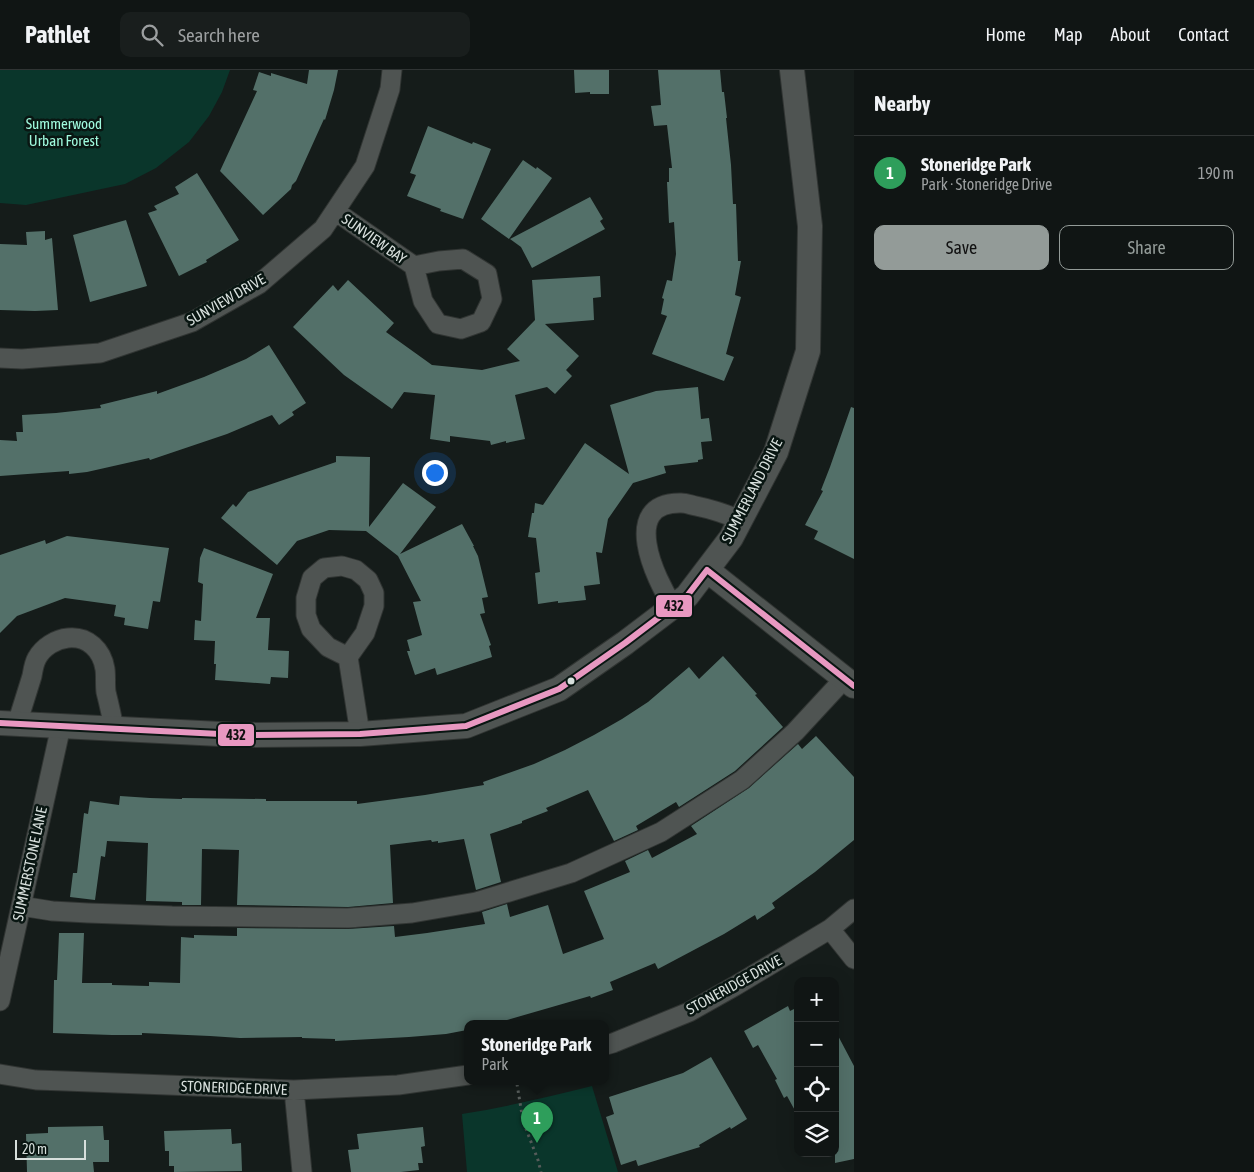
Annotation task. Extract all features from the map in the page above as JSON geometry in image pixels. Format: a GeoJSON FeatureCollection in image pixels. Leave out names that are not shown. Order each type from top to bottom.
{"type":"FeatureCollection","features":[{"type":"Feature","properties":{"kind":"street","name":"SUNVIEW DRIVE"},"geometry":{"type":"LineString","coordinates":[[0,358],[22,359],[100,353],[192,322],[259,284],[324,229],[365,166],[390,89],[392,70]]}},
{"type":"Feature","properties":{"kind":"street","name":"SUMMERLAND DRIVE"},"geometry":{"type":"LineString","coordinates":[[114,729],[101,655],[93,645],[86,640],[75,637],[63,638],[42,650],[36,659],[32,674],[8,723],[114,729],[240,735],[360,734],[466,726],[559,688],[625,643],[687,596],[731,538],[776,452],[808,351],[810,226],[792,70]]}},
{"type":"Feature","properties":{"kind":"street","name":"SUNVIEW BAY"},"geometry":{"type":"LineString","coordinates":[[335,211],[414,266],[423,301],[438,324],[461,329],[481,322],[492,298],[487,274],[463,259],[414,266]]}},
{"type":"Feature","properties":{"kind":"street","name":"SUMMERLAND DRIVE"},"geometry":{"type":"LineString","coordinates":[[673,606],[661,586],[647,550],[646,528],[656,508],[665,504],[682,502],[710,509],[740,520]]}},
{"type":"Feature","properties":{"kind":"street"},"geometry":{"type":"LineString","coordinates":[[348,657],[328,647],[311,629],[306,615],[306,598],[312,578],[324,568],[342,566],[356,570],[368,580],[374,593],[374,606],[366,632],[348,657],[360,734]]}},
{"type":"Feature","properties":{"kind":"street"},"geometry":{"type":"LineString","coordinates":[[21,906],[52,911],[97,914],[172,916],[348,918],[412,913],[476,902],[571,873],[661,832],[742,780],[849,683],[706,570]]}},
{"type":"Feature","properties":{"kind":"street","name":"SUMMERSTONE LANE"},"geometry":{"type":"LineString","coordinates":[[0,1001],[61,726]]}},
{"type":"Feature","properties":{"kind":"street","name":"STONERIDGE DRIVE"},"geometry":{"type":"LineString","coordinates":[[609,1044],[689,1012],[830,929],[854,909]]}},
{"type":"Feature","properties":{"kind":"street"},"geometry":{"type":"LineString","coordinates":[[830,929],[854,959]]}},
{"type":"Feature","properties":{"kind":"street","name":"STONERIDGE DRIVE"},"geometry":{"type":"LineString","coordinates":[[0,1074],[45,1080],[294,1090],[398,1085],[464,1076]]}},
{"type":"Feature","properties":{"kind":"street"},"geometry":{"type":"LineString","coordinates":[[294,1090],[302,1172]]}},
{"type":"Feature","properties":{"kind":"path"},"geometry":{"type":"LineString","coordinates":[[517,1085],[523,1120],[541,1172]]}},
{"type":"Feature","properties":{"kind":"green space","name":"Summerwood Urban Forest"},"geometry":{"type":"Polygon","coordinates":[[[0,70],[230,70],[222,92],[209,116],[189,142],[156,168],[125,184],[26,205],[0,203],[0,70]]]}},
{"type":"Feature","properties":{"kind":"green space"},"geometry":{"type":"Polygon","coordinates":[[[592,1086],[618,1172],[467,1172],[462,1114],[527,1102],[592,1086]]]}},
{"type":"Feature","properties":{"kind":"building"},"geometry":{"type":"Polygon","coordinates":[[[309,70],[338,70],[325,120],[291,189],[263,215],[220,171],[257,91],[253,90],[259,72],[271,76],[271,73],[307,84],[309,70]]]}},
{"type":"Feature","properties":{"kind":"building"},"geometry":{"type":"Polygon","coordinates":[[[574,70],[609,70],[609,94],[575,93],[574,70]]]}},
{"type":"Feature","properties":{"kind":"building"},"geometry":{"type":"Polygon","coordinates":[[[658,70],[720,70],[727,118],[733,204],[736,204],[738,261],[741,261],[735,295],[741,297],[726,354],[734,357],[724,381],[652,354],[667,316],[661,314],[664,299],[662,298],[667,280],[672,281],[676,254],[674,222],[669,223],[667,182],[669,182],[669,168],[672,168],[667,125],[654,126],[651,106],[661,105],[658,70]]]}},
{"type":"Feature","properties":{"kind":"building"},"geometry":{"type":"Polygon","coordinates":[[[428,126],[472,144],[473,142],[491,149],[463,219],[407,196],[416,175],[410,173],[428,126]]]}},
{"type":"Feature","properties":{"kind":"building"},"geometry":{"type":"Polygon","coordinates":[[[523,160],[552,178],[509,239],[481,219],[523,160]]]}},
{"type":"Feature","properties":{"kind":"building"},"geometry":{"type":"Polygon","coordinates":[[[197,173],[239,240],[206,260],[207,262],[179,276],[148,213],[157,210],[154,206],[179,194],[175,187],[197,173]]]}},
{"type":"Feature","properties":{"kind":"building"},"geometry":{"type":"Polygon","coordinates":[[[590,197],[603,219],[600,221],[605,229],[532,268],[521,247],[510,239],[590,197]]]}},
{"type":"Feature","properties":{"kind":"building"},"geometry":{"type":"Polygon","coordinates":[[[126,220],[147,286],[90,302],[73,235],[126,220]]]}},
{"type":"Feature","properties":{"kind":"building"},"geometry":{"type":"Polygon","coordinates":[[[45,231],[45,240],[52,238],[58,310],[0,310],[0,244],[27,245],[26,232],[45,231]]]}},
{"type":"Feature","properties":{"kind":"building"},"geometry":{"type":"Polygon","coordinates":[[[600,276],[601,297],[593,298],[594,320],[545,324],[579,356],[566,370],[572,376],[555,394],[547,387],[515,395],[525,439],[506,443],[506,441],[491,445],[490,441],[450,436],[450,442],[430,439],[435,395],[404,392],[392,409],[344,375],[293,327],[333,285],[338,291],[348,280],[394,323],[386,332],[432,365],[482,370],[520,361],[507,349],[535,320],[532,280],[600,276]]]}},
{"type":"Feature","properties":{"kind":"building"},"geometry":{"type":"Polygon","coordinates":[[[269,345],[306,403],[292,412],[294,415],[279,425],[272,415],[227,434],[150,460],[149,458],[87,472],[69,474],[69,471],[0,476],[0,440],[17,441],[16,432],[23,432],[22,415],[101,408],[100,405],[157,391],[157,394],[246,359],[269,345]]]}},
{"type":"Feature","properties":{"kind":"building"},"geometry":{"type":"Polygon","coordinates":[[[698,387],[701,419],[709,418],[712,441],[701,442],[703,459],[698,460],[698,462],[664,466],[666,473],[633,483],[608,519],[602,553],[596,552],[600,584],[584,586],[586,600],[538,604],[535,573],[540,572],[536,538],[528,537],[535,503],[543,505],[585,443],[629,474],[610,405],[656,391],[698,387]]]}},
{"type":"Feature","properties":{"kind":"building"},"geometry":{"type":"Polygon","coordinates":[[[851,407],[854,408],[854,559],[814,539],[818,531],[805,525],[823,491],[821,490],[851,407]]]}},
{"type":"Feature","properties":{"kind":"building"},"geometry":{"type":"Polygon","coordinates":[[[336,456],[370,457],[369,527],[403,483],[436,507],[400,554],[462,524],[478,556],[488,597],[482,598],[485,613],[480,614],[491,645],[489,646],[492,657],[437,675],[435,668],[415,675],[407,651],[410,651],[407,640],[422,635],[413,602],[421,601],[398,556],[366,531],[329,530],[297,541],[277,565],[221,518],[233,504],[236,507],[248,492],[336,462],[336,456]]]}},
{"type":"Feature","properties":{"kind":"building"},"geometry":{"type":"Polygon","coordinates":[[[67,536],[169,548],[160,602],[153,601],[148,629],[124,625],[125,618],[114,616],[116,605],[65,598],[17,616],[0,633],[0,555],[45,540],[46,544],[67,536]]]}},
{"type":"Feature","properties":{"kind":"building"},"geometry":{"type":"Polygon","coordinates":[[[204,548],[273,574],[256,618],[270,618],[268,650],[289,651],[288,678],[271,677],[270,684],[215,680],[215,641],[194,640],[195,620],[201,621],[203,584],[198,582],[200,558],[204,548]]]}},
{"type":"Feature","properties":{"kind":"building"},"geometry":{"type":"Polygon","coordinates":[[[723,656],[783,727],[735,771],[679,807],[676,802],[636,826],[638,830],[614,841],[588,790],[546,808],[548,811],[522,821],[522,823],[490,834],[501,882],[476,890],[464,839],[438,843],[438,841],[432,842],[431,840],[390,845],[393,903],[348,907],[237,905],[239,850],[202,849],[201,905],[182,905],[182,902],[146,901],[148,843],[107,841],[105,857],[101,856],[95,900],[70,897],[73,873],[77,873],[84,813],[88,814],[90,801],[119,805],[120,796],[182,799],[266,799],[266,801],[357,801],[357,804],[484,785],[483,782],[534,764],[565,750],[622,719],[648,702],[689,667],[699,679],[723,656]]]}},
{"type":"Feature","properties":{"kind":"building"},"geometry":{"type":"Polygon","coordinates":[[[816,736],[854,777],[854,840],[815,872],[772,903],[775,908],[757,920],[755,915],[724,934],[658,969],[655,963],[610,982],[613,990],[591,998],[590,996],[507,1020],[464,1020],[464,1031],[409,1037],[335,1041],[335,1039],[302,1037],[240,1038],[142,1033],[142,1035],[112,1035],[53,1033],[54,980],[57,980],[59,933],[84,933],[82,983],[149,986],[149,982],[180,983],[181,937],[194,938],[194,935],[237,936],[237,928],[348,929],[394,926],[395,937],[485,924],[482,912],[507,904],[510,917],[548,905],[563,954],[604,939],[584,891],[630,872],[625,861],[648,850],[652,858],[697,834],[691,826],[749,788],[798,744],[802,749],[816,736]]]}},
{"type":"Feature","properties":{"kind":"building"},"geometry":{"type":"Polygon","coordinates":[[[788,1006],[790,1011],[794,1009],[794,1109],[787,1096],[784,1098],[775,1080],[777,1079],[758,1045],[753,1048],[744,1031],[788,1006]]]}},
{"type":"Feature","properties":{"kind":"building"},"geometry":{"type":"Polygon","coordinates":[[[839,1038],[854,1066],[854,1159],[835,1163],[835,1157],[839,1157],[839,1038]]]}},
{"type":"Feature","properties":{"kind":"building"},"geometry":{"type":"Polygon","coordinates":[[[711,1057],[747,1119],[699,1145],[700,1147],[638,1166],[636,1160],[621,1165],[606,1117],[614,1114],[609,1097],[683,1073],[711,1057]]]}},
{"type":"Feature","properties":{"kind":"building"},"geometry":{"type":"Polygon","coordinates":[[[103,1126],[104,1140],[109,1140],[109,1162],[93,1162],[94,1172],[27,1172],[26,1134],[48,1133],[48,1127],[103,1126]]]}},
{"type":"Feature","properties":{"kind":"building"},"geometry":{"type":"Polygon","coordinates":[[[423,1127],[425,1146],[421,1147],[423,1163],[418,1163],[419,1170],[351,1172],[348,1150],[359,1149],[357,1134],[423,1127]]]}},
{"type":"Feature","properties":{"kind":"building"},"geometry":{"type":"Polygon","coordinates":[[[231,1129],[232,1144],[241,1143],[242,1171],[174,1172],[174,1166],[169,1166],[169,1151],[165,1151],[164,1131],[231,1129]]]}},
{"type":"Feature","properties":{"kind":"transit line","name":"432"},"geometry":{"type":"LineString","coordinates":[[0,723],[240,735],[360,734],[466,726],[559,689],[625,643],[687,596],[707,570],[854,686]]}},
{"type":"Feature","properties":{"kind":"place","name":"Stoneridge Park"},"geometry":{"type":"Point","coordinates":[537,1143]}}]}
